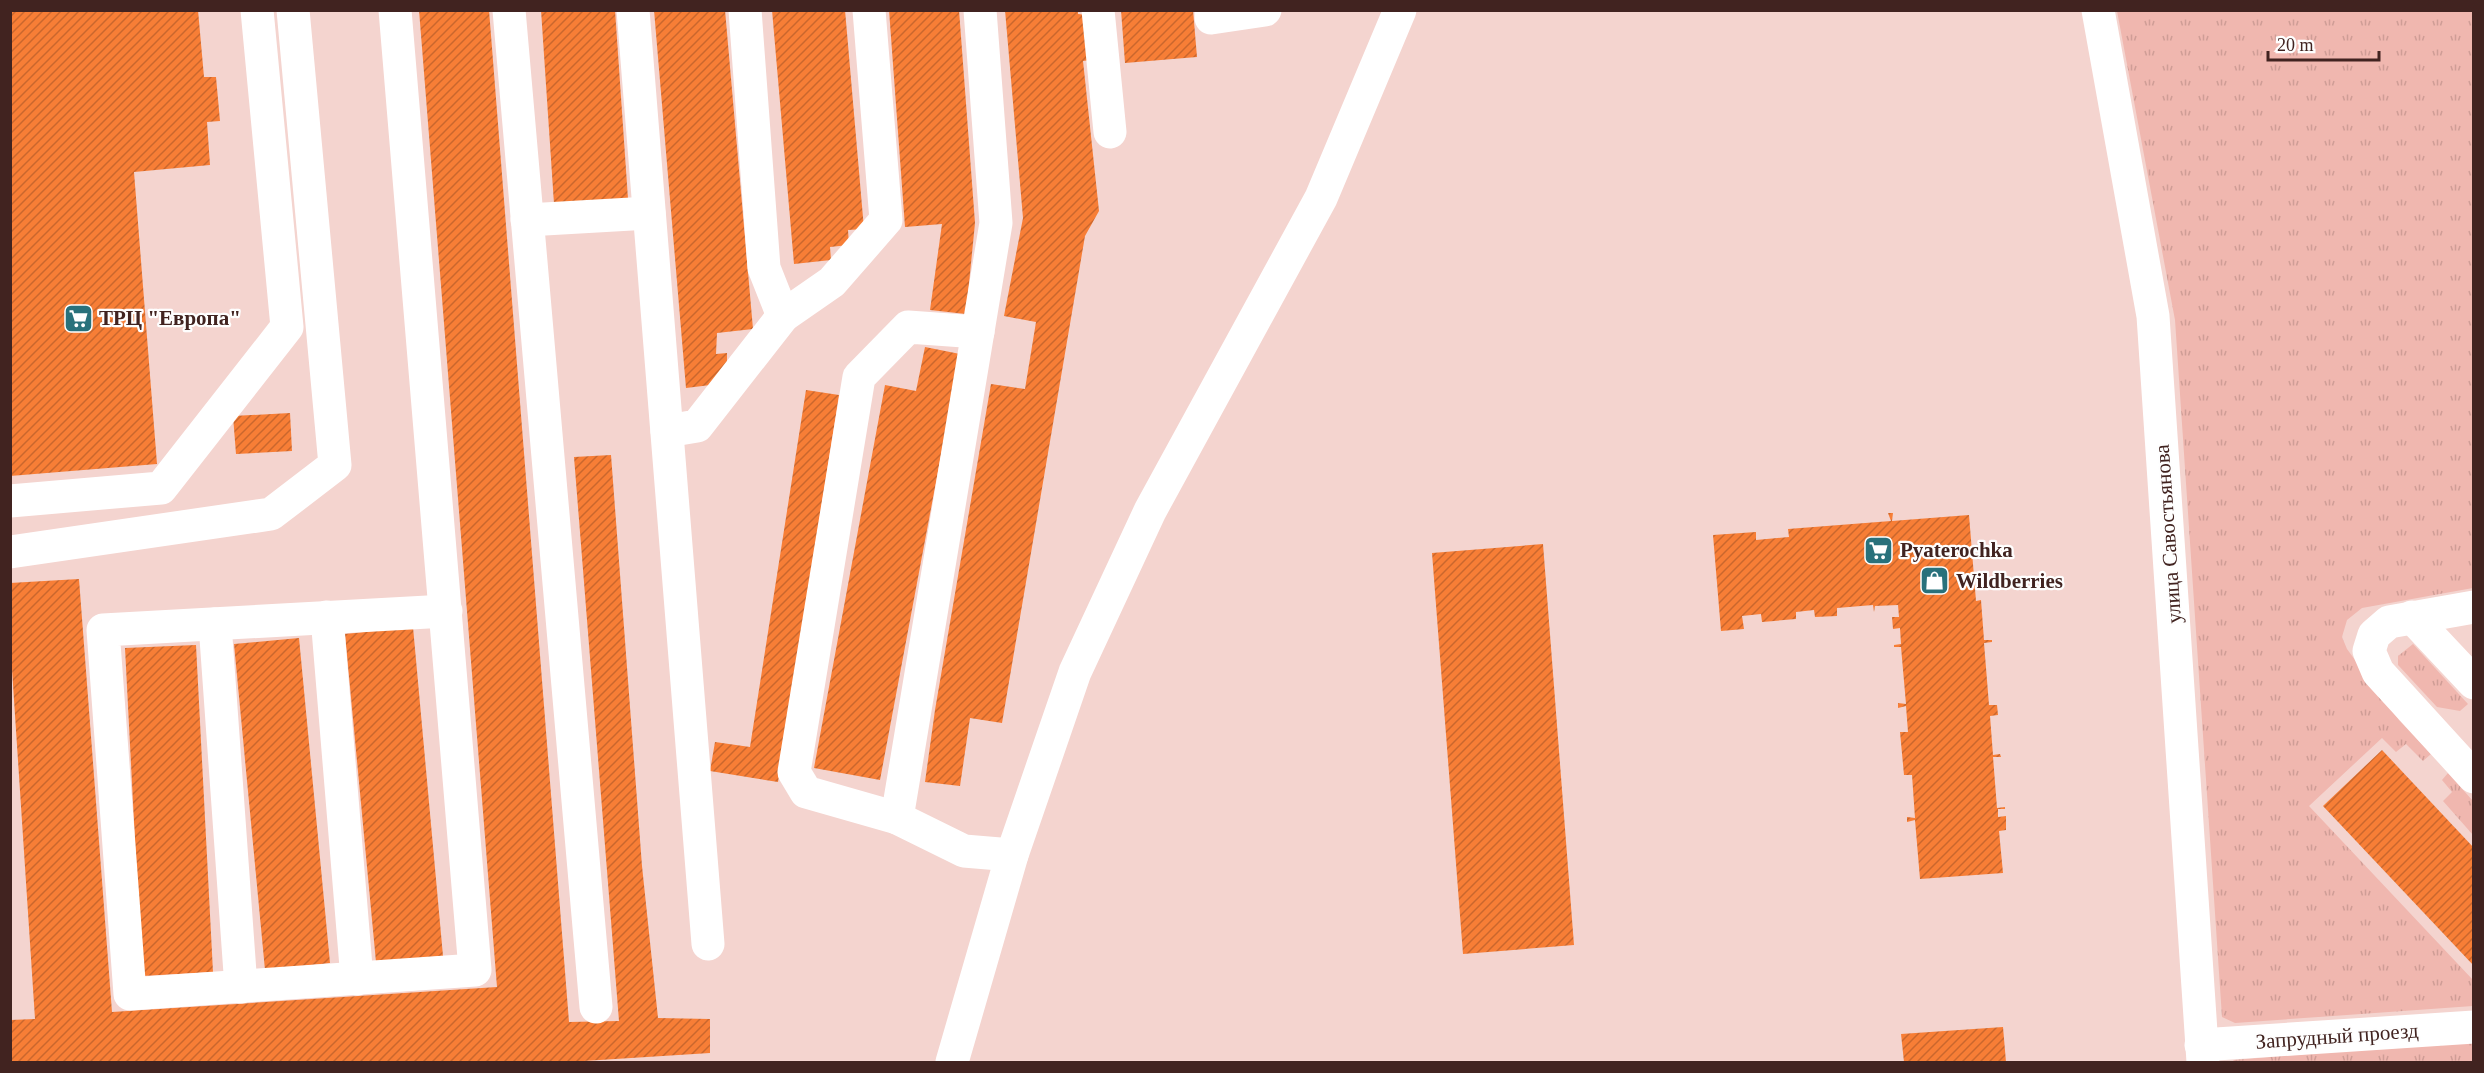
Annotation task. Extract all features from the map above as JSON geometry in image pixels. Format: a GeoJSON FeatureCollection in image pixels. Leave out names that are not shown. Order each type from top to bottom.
{"type":"FeatureCollection","features":[{"type":"Feature","properties":{"kind":"street"},"geometry":{"type":"LineString","coordinates":[[10,501],[161,488],[286,327],[257,10]]}},
{"type":"Feature","properties":{"kind":"street"},"geometry":{"type":"LineString","coordinates":[[10,552],[271,514],[335,465],[293,10]]}},
{"type":"Feature","properties":{"kind":"street"},"geometry":{"type":"LineString","coordinates":[[395,10],[446,611],[475,970],[130,994],[103,630],[446,611]]}},
{"type":"Feature","properties":{"kind":"street"},"geometry":{"type":"LineString","coordinates":[[508,10],[596,1007]]}},
{"type":"Feature","properties":{"kind":"street"},"geometry":{"type":"LineString","coordinates":[[633,10],[708,944]]}},
{"type":"Feature","properties":{"kind":"street"},"geometry":{"type":"LineString","coordinates":[[745,10],[764,268],[783,316]]}},
{"type":"Feature","properties":{"kind":"street"},"geometry":{"type":"LineString","coordinates":[[667,431],[697,426],[783,316],[832,282],[886,220],[869,10]]}},
{"type":"Feature","properties":{"kind":"street"},"geometry":{"type":"LineString","coordinates":[[897,818],[996,223],[980,10]]}},
{"type":"Feature","properties":{"kind":"street"},"geometry":{"type":"LineString","coordinates":[[1098,10],[1110,132]]}},
{"type":"Feature","properties":{"kind":"street"},"geometry":{"type":"LineString","coordinates":[[1211,10],[1211,18],[1265,10]]}},
{"type":"Feature","properties":{"kind":"street"},"geometry":{"type":"LineString","coordinates":[[952,1062],[1012,855],[1075,672],[1150,511],[1321,198],[1400,10]]}},
{"type":"Feature","properties":{"kind":"street","name":"улица Савостьянова"},"geometry":{"type":"LineString","coordinates":[[2098,10],[2154,316],[2202,1054]]}},
{"type":"Feature","properties":{"kind":"street"},"geometry":{"type":"LineString","coordinates":[[527,220],[649,213]]}},
{"type":"Feature","properties":{"kind":"street"},"geometry":{"type":"LineString","coordinates":[[978,332],[908,327],[859,377],[794,772],[806,792],[897,818],[964,851],[1012,855]]}},
{"type":"Feature","properties":{"kind":"street"},"geometry":{"type":"LineString","coordinates":[[2474,607],[2389,622],[2374,635],[2369,651],[2378,672],[2474,777]]}},
{"type":"Feature","properties":{"kind":"street"},"geometry":{"type":"LineString","coordinates":[[327,617],[357,979]]}},
{"type":"Feature","properties":{"kind":"street"},"geometry":{"type":"LineString","coordinates":[[2412,617],[2474,683]]}},
{"type":"Feature","properties":{"kind":"street"},"geometry":{"type":"LineString","coordinates":[[215,624],[241,987]]}},
{"type":"Feature","properties":{"kind":"street","name":"Запрудный проезд"},"geometry":{"type":"LineString","coordinates":[[2202,1054],[2474,1027]]}},
{"type":"Feature","properties":{"kind":"green space"},"geometry":{"type":"Polygon","coordinates":[[[2117,11],[2473,11],[2473,588],[2362,608],[2347,620],[2342,637],[2347,649],[2399,720],[2431,754],[2423,761],[2406,744],[2396,752],[2382,738],[2309,806],[2473,980],[2473,1006],[2235,1023],[2222,1017],[2175,320],[2117,11]]]}},
{"type":"Feature","properties":{"kind":"green space"},"geometry":{"type":"Polygon","coordinates":[[[2413,644],[2468,704],[2460,711],[2437,707],[2398,665],[2398,656],[2413,644]]]}},
{"type":"Feature","properties":{"kind":"green space"},"geometry":{"type":"Polygon","coordinates":[[[2448,773],[2473,801],[2473,835],[2443,801],[2452,792],[2442,780],[2448,773]]]}},
{"type":"Feature","properties":{"kind":"green space"},"geometry":{"type":"Polygon","coordinates":[[[2473,1040],[2473,1062],[2232,1062],[2234,1060],[2473,1040]]]}},
{"type":"Feature","properties":{"kind":"building","name":"ТРЦ \"Европа\""},"geometry":{"type":"Polygon","coordinates":[[[10,10],[198,10],[204,77],[216,77],[220,121],[207,122],[210,165],[134,172],[157,464],[10,476],[10,10]]]}},
{"type":"Feature","properties":{"kind":"building"},"geometry":{"type":"Polygon","coordinates":[[[419,10],[489,10],[569,1022],[619,1021],[574,457],[611,455],[642,866],[658,1018],[710,1019],[710,1053],[568,1062],[10,1062],[10,1020],[35,1019],[10,639],[10,583],[79,579],[112,1012],[497,987],[419,10]]]}},
{"type":"Feature","properties":{"kind":"building"},"geometry":{"type":"Polygon","coordinates":[[[541,10],[615,10],[628,199],[554,204],[541,10]]]}},
{"type":"Feature","properties":{"kind":"building"},"geometry":{"type":"Polygon","coordinates":[[[654,10],[725,10],[753,329],[717,333],[716,354],[727,353],[727,383],[686,388],[654,10]]]}},
{"type":"Feature","properties":{"kind":"building"},"geometry":{"type":"Polygon","coordinates":[[[772,10],[845,10],[864,229],[848,230],[849,245],[830,247],[831,260],[794,264],[772,10]]]}},
{"type":"Feature","properties":{"kind":"building"},"geometry":{"type":"Polygon","coordinates":[[[889,10],[959,10],[975,223],[966,314],[930,310],[942,224],[905,227],[889,10]]]}},
{"type":"Feature","properties":{"kind":"building"},"geometry":{"type":"Polygon","coordinates":[[[1005,10],[1078,10],[1078,14],[1087,15],[1090,60],[1083,61],[1099,211],[1085,236],[1002,723],[970,718],[960,786],[925,782],[935,710],[991,384],[1025,389],[1036,322],[1004,316],[1023,218],[1005,10]]]}},
{"type":"Feature","properties":{"kind":"building"},"geometry":{"type":"Polygon","coordinates":[[[1121,10],[1193,10],[1197,57],[1125,63],[1121,10]]]}},
{"type":"Feature","properties":{"kind":"building"},"geometry":{"type":"Polygon","coordinates":[[[925,347],[960,354],[880,780],[814,768],[885,385],[916,391],[925,347]]]}},
{"type":"Feature","properties":{"kind":"building"},"geometry":{"type":"Polygon","coordinates":[[[806,390],[839,395],[778,782],[710,771],[715,742],[750,747],[806,390]]]}},
{"type":"Feature","properties":{"kind":"building"},"geometry":{"type":"Polygon","coordinates":[[[290,413],[292,451],[236,454],[233,416],[290,413]]]}},
{"type":"Feature","properties":{"kind":"building"},"geometry":{"type":"Polygon","coordinates":[[[1888,513],[1893,513],[1892,521],[1969,515],[1976,601],[1981,600],[1984,640],[1992,640],[1992,642],[1984,643],[1989,705],[1997,705],[1998,715],[1990,716],[1993,755],[2000,754],[2001,757],[1993,757],[1997,808],[2005,807],[2005,809],[1998,809],[1998,817],[2006,816],[2006,830],[1999,831],[2003,873],[1920,879],[1915,820],[1907,822],[1907,817],[1915,818],[1912,775],[1904,775],[1900,732],[1908,732],[1906,706],[1898,708],[1898,703],[1906,704],[1901,647],[1894,647],[1894,645],[1901,644],[1900,628],[1893,629],[1892,617],[1899,617],[1898,605],[1875,606],[1874,612],[1873,605],[1837,608],[1837,616],[1815,617],[1814,610],[1796,612],[1796,619],[1762,622],[1761,614],[1742,616],[1744,629],[1721,631],[1713,535],[1756,532],[1756,540],[1789,537],[1788,529],[1891,521],[1888,513]]]}},
{"type":"Feature","properties":{"kind":"building"},"geometry":{"type":"Polygon","coordinates":[[[1543,544],[1574,945],[1463,954],[1432,553],[1543,544]]]}},
{"type":"Feature","properties":{"kind":"building"},"geometry":{"type":"Polygon","coordinates":[[[413,627],[443,956],[376,962],[345,634],[413,627]]]}},
{"type":"Feature","properties":{"kind":"building"},"geometry":{"type":"Polygon","coordinates":[[[299,638],[330,963],[265,970],[234,644],[299,638]]]}},
{"type":"Feature","properties":{"kind":"building"},"geometry":{"type":"Polygon","coordinates":[[[196,645],[213,972],[142,976],[125,648],[196,645]]]}},
{"type":"Feature","properties":{"kind":"building"},"geometry":{"type":"Polygon","coordinates":[[[2382,750],[2474,848],[2474,966],[2323,806],[2382,750]]]}},
{"type":"Feature","properties":{"kind":"building"},"geometry":{"type":"Polygon","coordinates":[[[2003,1027],[2006,1062],[1904,1062],[1901,1034],[2003,1027]]]}},
{"type":"Feature","properties":{"kind":"place","name":"ТРЦ \"Европа\""},"geometry":{"type":"Point","coordinates":[78,318]}},
{"type":"Feature","properties":{"kind":"place","name":"Pyaterochka"},"geometry":{"type":"Point","coordinates":[1879,550]}},
{"type":"Feature","properties":{"kind":"place","name":"Wildberries"},"geometry":{"type":"Point","coordinates":[1935,581]}}]}
